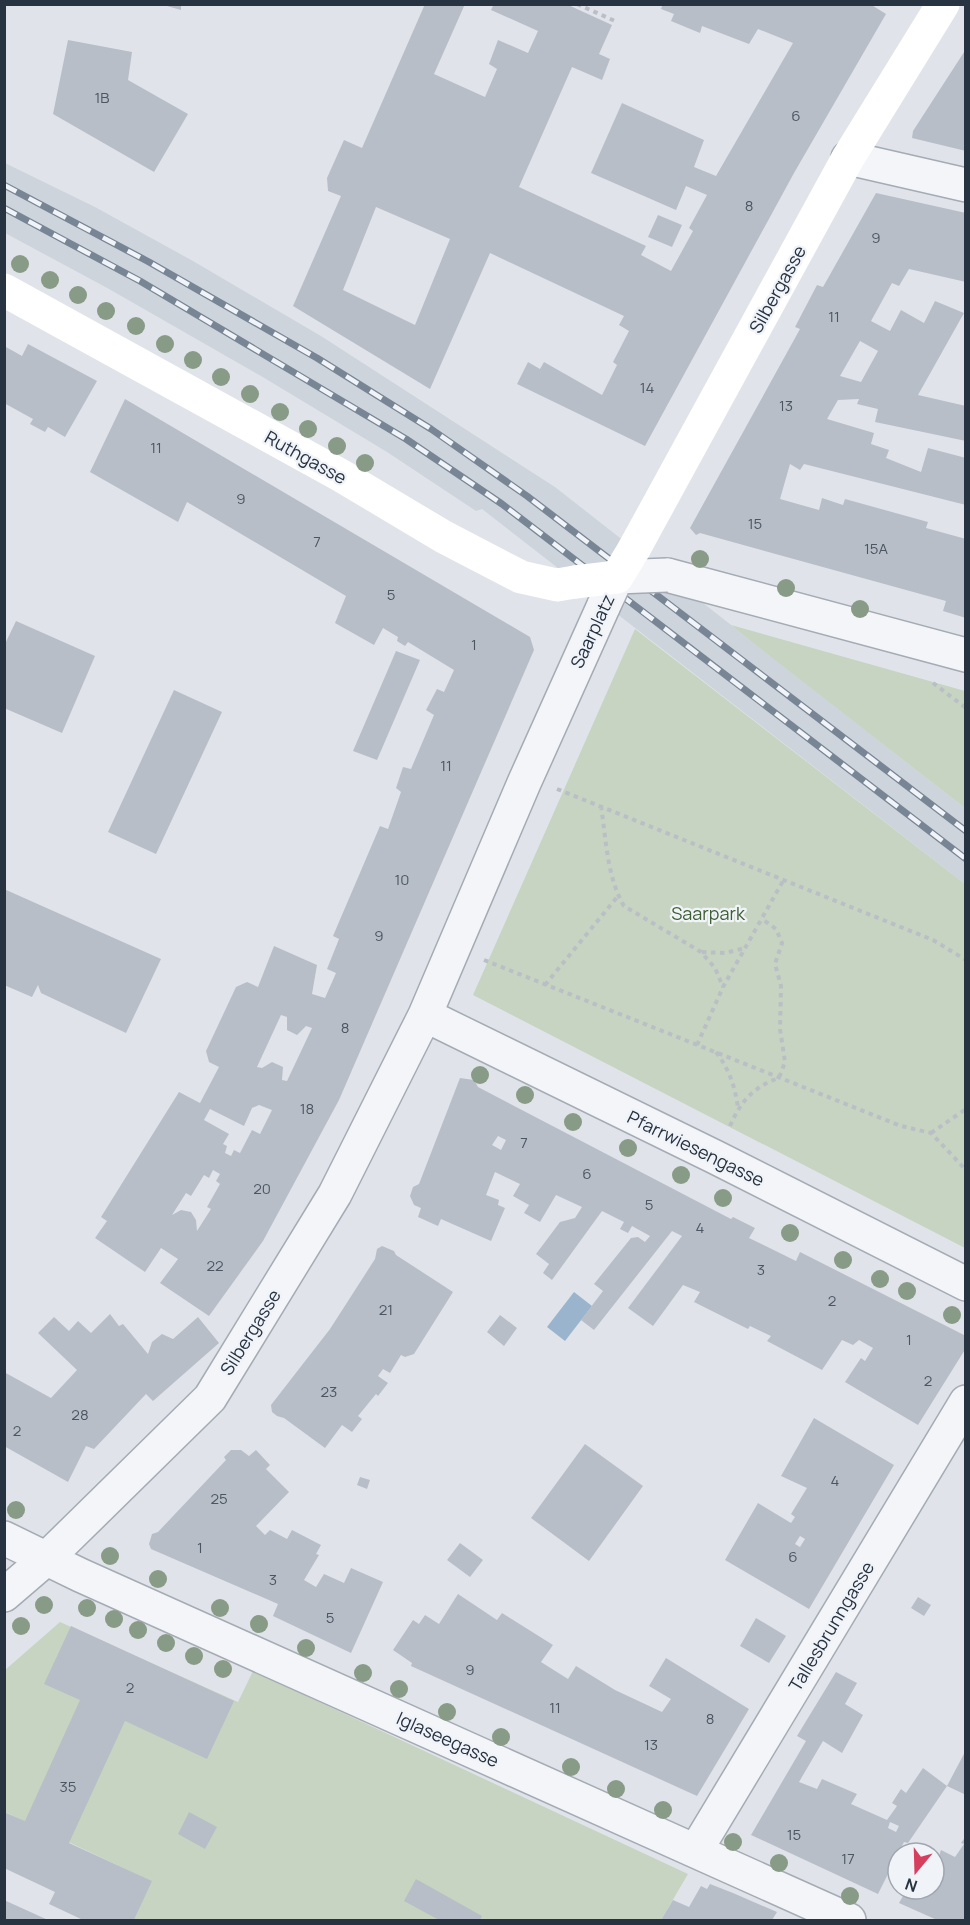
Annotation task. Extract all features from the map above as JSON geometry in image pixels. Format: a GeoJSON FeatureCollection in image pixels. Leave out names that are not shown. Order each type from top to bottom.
{"type":"FeatureCollection","features":[{"type":"Feature","properties":{"kind":"main road","name":"Silbergasse"},"geometry":{"type":"LineString","coordinates":[[611,591],[848,158],[943,4]]}},
{"type":"Feature","properties":{"kind":"main road","name":"Ruthgasse"},"geometry":{"type":"LineString","coordinates":[[4,290],[521,577],[557,585],[575,582],[611,591]]}},
{"type":"Feature","properties":{"kind":"street"},"geometry":{"type":"LineString","coordinates":[[848,158],[966,185]]}},
{"type":"Feature","properties":{"kind":"street","name":"Saarplatz"},"geometry":{"type":"LineString","coordinates":[[424,1015],[524,783],[611,591],[667,575],[966,655]]}},
{"type":"Feature","properties":{"kind":"street","name":"Pfarrwiesengasse"},"geometry":{"type":"LineString","coordinates":[[424,1015],[715,1157],[966,1284]]}},
{"type":"Feature","properties":{"kind":"street","name":"Silbergasse"},"geometry":{"type":"LineString","coordinates":[[4,1595],[46,1560],[210,1398],[335,1194],[424,1015]]}},
{"type":"Feature","properties":{"kind":"street","name":"Tallesbrunngasse"},"geometry":{"type":"LineString","coordinates":[[696,1850],[966,1402]]}},
{"type":"Feature","properties":{"kind":"street","name":"Iglaseegasse"},"geometry":{"type":"LineString","coordinates":[[4,1538],[46,1560],[849,1920]]}},
{"type":"Feature","properties":{"kind":"path"},"geometry":{"type":"LineString","coordinates":[[577,4],[615,21]]}},
{"type":"Feature","properties":{"kind":"path"},"geometry":{"type":"LineString","coordinates":[[929,681],[966,708]]}},
{"type":"Feature","properties":{"kind":"path"},"geometry":{"type":"LineString","coordinates":[[556,789],[933,940],[966,960]]}},
{"type":"Feature","properties":{"kind":"path"},"geometry":{"type":"LineString","coordinates":[[601,806],[618,896],[624,906],[701,952],[715,968],[723,987]]}},
{"type":"Feature","properties":{"kind":"path"},"geometry":{"type":"LineString","coordinates":[[697,1044],[723,987],[783,881]]}},
{"type":"Feature","properties":{"kind":"path"},"geometry":{"type":"LineString","coordinates":[[545,985],[618,896]]}},
{"type":"Feature","properties":{"kind":"path"},"geometry":{"type":"LineString","coordinates":[[762,919],[776,929],[782,943],[775,964],[781,986],[780,1029],[785,1062],[779,1078]]}},
{"type":"Feature","properties":{"kind":"path"},"geometry":{"type":"LineString","coordinates":[[701,952],[725,953],[745,948]]}},
{"type":"Feature","properties":{"kind":"path"},"geometry":{"type":"LineString","coordinates":[[482,959],[901,1126],[931,1132],[966,1170]]}},
{"type":"Feature","properties":{"kind":"path"},"geometry":{"type":"LineString","coordinates":[[716,1052],[727,1067],[738,1109]]}},
{"type":"Feature","properties":{"kind":"path"},"geometry":{"type":"LineString","coordinates":[[715,1157],[738,1109],[749,1094],[761,1084],[779,1078]]}},
{"type":"Feature","properties":{"kind":"path"},"geometry":{"type":"LineString","coordinates":[[931,1132],[966,1109]]}},
{"type":"Feature","properties":{"kind":"shaded area"},"geometry":{"type":"Polygon","coordinates":[[[5,163],[95,207],[321,336],[555,487],[965,808],[965,884],[482,509],[476,511],[387,452],[261,376],[109,289],[5,233],[5,163]]]}},
{"type":"Feature","properties":{"kind":"green space"},"geometry":{"type":"Polygon","coordinates":[[[731,625],[965,691],[965,808],[761,649],[731,625]]]}},
{"type":"Feature","properties":{"kind":"green space","name":"Saarpark"},"geometry":{"type":"Polygon","coordinates":[[[635,629],[965,884],[965,1248],[473,995],[635,629]]]}},
{"type":"Feature","properties":{"kind":"green space"},"geometry":{"type":"Polygon","coordinates":[[[60,1622],[238,1702],[253,1671],[688,1874],[661,1920],[134,1920],[151,1881],[5,1812],[5,1670],[60,1622]]]}},
{"type":"Feature","properties":{"kind":"water"},"geometry":{"type":"Polygon","coordinates":[[[574,1292],[592,1306],[565,1341],[547,1327],[574,1292]]]}},
{"type":"Feature","properties":{"kind":"building"},"geometry":{"type":"Polygon","coordinates":[[[160,4],[181,4],[181,10],[160,4]]]}},
{"type":"Feature","properties":{"kind":"building"},"geometry":{"type":"Polygon","coordinates":[[[425,4],[465,4],[434,74],[485,97],[497,69],[489,64],[498,40],[528,53],[538,31],[491,10],[494,4],[566,4],[612,25],[599,54],[610,59],[602,80],[572,67],[519,187],[646,246],[641,255],[671,271],[693,231],[689,228],[707,195],[686,186],[676,210],[591,173],[622,103],[704,140],[694,167],[716,176],[793,43],[758,29],[749,44],[702,26],[700,33],[671,21],[674,14],[661,9],[663,4],[870,4],[886,14],[794,173],[645,446],[517,384],[528,362],[540,369],[544,362],[602,395],[617,365],[613,362],[629,331],[619,325],[624,316],[490,253],[430,389],[293,306],[341,196],[328,191],[327,178],[344,140],[362,148],[425,4]],[[376,207],[343,290],[415,325],[450,239],[376,207]]]}},
{"type":"Feature","properties":{"kind":"building"},"geometry":{"type":"Polygon","coordinates":[[[68,40],[132,52],[128,80],[188,114],[154,172],[53,114],[68,40]]]}},
{"type":"Feature","properties":{"kind":"building"},"geometry":{"type":"Polygon","coordinates":[[[966,49],[966,151],[912,138],[913,131],[966,49]]]}},
{"type":"Feature","properties":{"kind":"building"},"geometry":{"type":"Polygon","coordinates":[[[876,193],[966,213],[966,282],[909,269],[899,286],[892,283],[871,321],[890,331],[901,310],[924,323],[935,301],[964,313],[918,395],[966,406],[966,441],[875,422],[878,409],[857,404],[859,399],[838,400],[827,419],[874,433],[871,444],[889,450],[886,458],[921,472],[928,448],[966,458],[966,505],[804,464],[800,470],[790,464],[780,499],[819,510],[822,498],[843,505],[845,499],[928,522],[926,528],[966,539],[966,618],[943,611],[946,601],[700,533],[696,535],[690,528],[800,329],[795,327],[817,285],[823,287],[876,193]],[[860,341],[840,376],[861,382],[878,351],[860,341]]]}},
{"type":"Feature","properties":{"kind":"building"},"geometry":{"type":"Polygon","coordinates":[[[658,215],[682,225],[672,247],[648,237],[658,215]]]}},
{"type":"Feature","properties":{"kind":"building"},"geometry":{"type":"Polygon","coordinates":[[[28,344],[97,381],[65,437],[48,427],[45,432],[30,424],[33,419],[4,403],[4,350],[6,347],[22,356],[28,344]]]}},
{"type":"Feature","properties":{"kind":"building"},"geometry":{"type":"Polygon","coordinates":[[[125,399],[530,637],[534,650],[339,1100],[263,1241],[209,1316],[160,1283],[178,1259],[161,1248],[145,1272],[95,1238],[107,1221],[101,1217],[179,1092],[200,1103],[219,1067],[209,1062],[206,1051],[236,987],[247,982],[258,987],[274,946],[317,965],[312,994],[325,998],[336,973],[327,969],[339,939],[333,936],[380,826],[388,829],[401,792],[396,788],[403,767],[411,769],[434,715],[426,710],[437,689],[444,692],[454,670],[408,642],[405,646],[397,641],[398,637],[383,628],[374,645],[335,623],[346,596],[187,502],[178,522],[90,472],[125,399]],[[281,1015],[257,1067],[262,1068],[272,1062],[283,1067],[282,1080],[287,1081],[312,1028],[306,1026],[297,1035],[287,1030],[287,1017],[281,1015]],[[259,1105],[252,1108],[244,1126],[210,1109],[204,1120],[229,1134],[223,1144],[227,1146],[225,1153],[231,1156],[234,1150],[240,1153],[252,1130],[260,1134],[272,1110],[259,1105]],[[213,1170],[209,1178],[204,1175],[191,1196],[186,1193],[172,1215],[181,1210],[191,1212],[196,1220],[197,1231],[211,1209],[207,1207],[220,1184],[216,1181],[220,1174],[213,1170]]]}},
{"type":"Feature","properties":{"kind":"building"},"geometry":{"type":"Polygon","coordinates":[[[16,621],[95,656],[62,733],[4,708],[4,646],[16,621]]]}},
{"type":"Feature","properties":{"kind":"building"},"geometry":{"type":"Polygon","coordinates":[[[396,651],[420,660],[377,760],[353,751],[396,651]]]}},
{"type":"Feature","properties":{"kind":"building"},"geometry":{"type":"Polygon","coordinates":[[[174,690],[222,712],[156,854],[108,832],[174,690]]]}},
{"type":"Feature","properties":{"kind":"building"},"geometry":{"type":"Polygon","coordinates":[[[4,889],[161,959],[126,1033],[41,993],[38,985],[32,997],[4,985],[4,889]]]}},
{"type":"Feature","properties":{"kind":"building"},"geometry":{"type":"Polygon","coordinates":[[[460,1078],[474,1080],[478,1087],[731,1219],[733,1217],[755,1228],[749,1238],[796,1261],[800,1252],[966,1336],[966,1348],[918,1425],[845,1382],[861,1358],[865,1361],[873,1348],[859,1340],[853,1345],[842,1340],[822,1370],[767,1341],[771,1336],[750,1326],[748,1329],[694,1302],[700,1292],[683,1285],[653,1326],[628,1308],[682,1236],[672,1231],[594,1330],[581,1320],[603,1291],[594,1284],[631,1238],[638,1237],[645,1242],[650,1236],[632,1226],[628,1233],[620,1229],[624,1222],[602,1211],[552,1280],[543,1273],[549,1264],[536,1254],[560,1222],[575,1218],[582,1207],[556,1195],[540,1222],[524,1213],[529,1205],[513,1196],[520,1184],[495,1172],[486,1195],[499,1200],[498,1205],[505,1208],[491,1241],[441,1219],[438,1226],[418,1217],[421,1208],[414,1205],[410,1196],[413,1187],[419,1184],[460,1078]],[[498,1136],[492,1145],[501,1150],[506,1140],[498,1136]]]}},
{"type":"Feature","properties":{"kind":"building"},"geometry":{"type":"Polygon","coordinates":[[[382,1246],[394,1251],[396,1255],[453,1292],[414,1354],[405,1357],[401,1355],[390,1373],[383,1369],[378,1376],[388,1383],[358,1416],[362,1419],[352,1432],[342,1425],[325,1448],[284,1418],[277,1416],[272,1412],[271,1405],[330,1329],[375,1259],[377,1249],[382,1246]]]}},
{"type":"Feature","properties":{"kind":"building"},"geometry":{"type":"Polygon","coordinates":[[[110,1314],[119,1326],[123,1324],[148,1354],[152,1342],[162,1334],[173,1339],[198,1317],[219,1343],[153,1401],[146,1394],[94,1449],[86,1446],[68,1482],[4,1446],[4,1372],[51,1398],[77,1370],[38,1333],[54,1317],[69,1331],[78,1321],[91,1333],[110,1314]]]}},
{"type":"Feature","properties":{"kind":"building"},"geometry":{"type":"Polygon","coordinates":[[[500,1315],[517,1328],[504,1346],[487,1332],[500,1315]]]}},
{"type":"Feature","properties":{"kind":"building"},"geometry":{"type":"Polygon","coordinates":[[[814,1418],[894,1465],[809,1609],[725,1560],[758,1503],[791,1523],[795,1517],[791,1514],[807,1488],[781,1476],[814,1418]],[[800,1536],[795,1544],[800,1547],[805,1539],[800,1536]]]}},
{"type":"Feature","properties":{"kind":"building"},"geometry":{"type":"Polygon","coordinates":[[[585,1444],[643,1486],[589,1561],[531,1518],[585,1444]]]}},
{"type":"Feature","properties":{"kind":"building"},"geometry":{"type":"Polygon","coordinates":[[[231,1450],[241,1450],[249,1456],[256,1450],[270,1465],[266,1469],[289,1492],[256,1526],[265,1535],[270,1530],[287,1539],[292,1530],[321,1545],[316,1554],[319,1555],[304,1580],[316,1587],[324,1574],[344,1583],[351,1568],[383,1582],[351,1653],[273,1616],[278,1604],[151,1549],[149,1544],[152,1534],[158,1532],[226,1460],[224,1457],[231,1450]]]}},
{"type":"Feature","properties":{"kind":"building"},"geometry":{"type":"Polygon","coordinates":[[[360,1477],[370,1480],[367,1489],[357,1485],[360,1477]]]}},
{"type":"Feature","properties":{"kind":"building"},"geometry":{"type":"Polygon","coordinates":[[[460,1543],[483,1560],[470,1577],[447,1560],[460,1543]]]}},
{"type":"Feature","properties":{"kind":"building"},"geometry":{"type":"Polygon","coordinates":[[[458,1594],[497,1620],[502,1613],[553,1645],[541,1662],[568,1679],[576,1666],[615,1690],[662,1712],[671,1699],[649,1686],[666,1658],[749,1709],[697,1796],[411,1666],[412,1663],[393,1650],[413,1620],[419,1624],[425,1615],[439,1624],[458,1594]]]}},
{"type":"Feature","properties":{"kind":"building"},"geometry":{"type":"Polygon","coordinates":[[[918,1597],[931,1605],[924,1616],[911,1608],[918,1597]]]}},
{"type":"Feature","properties":{"kind":"building"},"geometry":{"type":"Polygon","coordinates":[[[756,1618],[786,1636],[769,1663],[740,1646],[756,1618]]]}},
{"type":"Feature","properties":{"kind":"building"},"geometry":{"type":"Polygon","coordinates":[[[71,1626],[234,1701],[207,1759],[125,1721],[69,1843],[152,1881],[134,1920],[83,1920],[49,1904],[55,1892],[4,1868],[4,1812],[25,1821],[80,1700],[44,1684],[71,1626]]]}},
{"type":"Feature","properties":{"kind":"building"},"geometry":{"type":"Polygon","coordinates":[[[836,1672],[857,1683],[845,1704],[863,1715],[842,1753],[823,1741],[799,1782],[817,1789],[822,1779],[857,1794],[851,1804],[887,1820],[897,1806],[892,1803],[901,1789],[906,1793],[923,1768],[947,1786],[909,1841],[886,1841],[886,1878],[878,1894],[751,1835],[806,1741],[797,1736],[836,1672]],[[890,1822],[888,1828],[896,1832],[899,1826],[890,1822]]]}},
{"type":"Feature","properties":{"kind":"building"},"geometry":{"type":"Polygon","coordinates":[[[966,1750],[966,1795],[947,1786],[966,1750]]]}},
{"type":"Feature","properties":{"kind":"building"},"geometry":{"type":"Polygon","coordinates":[[[189,1812],[217,1827],[205,1849],[178,1834],[189,1812]]]}},
{"type":"Feature","properties":{"kind":"building"},"geometry":{"type":"Polygon","coordinates":[[[966,1836],[966,1920],[937,1920],[899,1903],[900,1901],[946,1901],[946,1852],[955,1857],[964,1844],[961,1843],[966,1836]]]}},
{"type":"Feature","properties":{"kind":"building"},"geometry":{"type":"Polygon","coordinates":[[[416,1879],[482,1916],[480,1920],[439,1920],[404,1901],[416,1879]]]}},
{"type":"Feature","properties":{"kind":"building"},"geometry":{"type":"Polygon","coordinates":[[[710,1884],[777,1912],[772,1920],[661,1920],[673,1900],[689,1907],[701,1886],[707,1889],[710,1884]]]}},
{"type":"Feature","properties":{"kind":"building"},"geometry":{"type":"Polygon","coordinates":[[[4,1900],[48,1920],[4,1920],[4,1900]]]}},
{"type":"Feature","properties":{"kind":"railway"},"geometry":{"type":"LineString","coordinates":[[4,185],[149,262],[317,358],[431,429],[527,496],[966,831]]}},
{"type":"Feature","properties":{"kind":"railway"},"geometry":{"type":"LineString","coordinates":[[4,208],[140,281],[406,439],[502,504],[966,859]]}}]}
